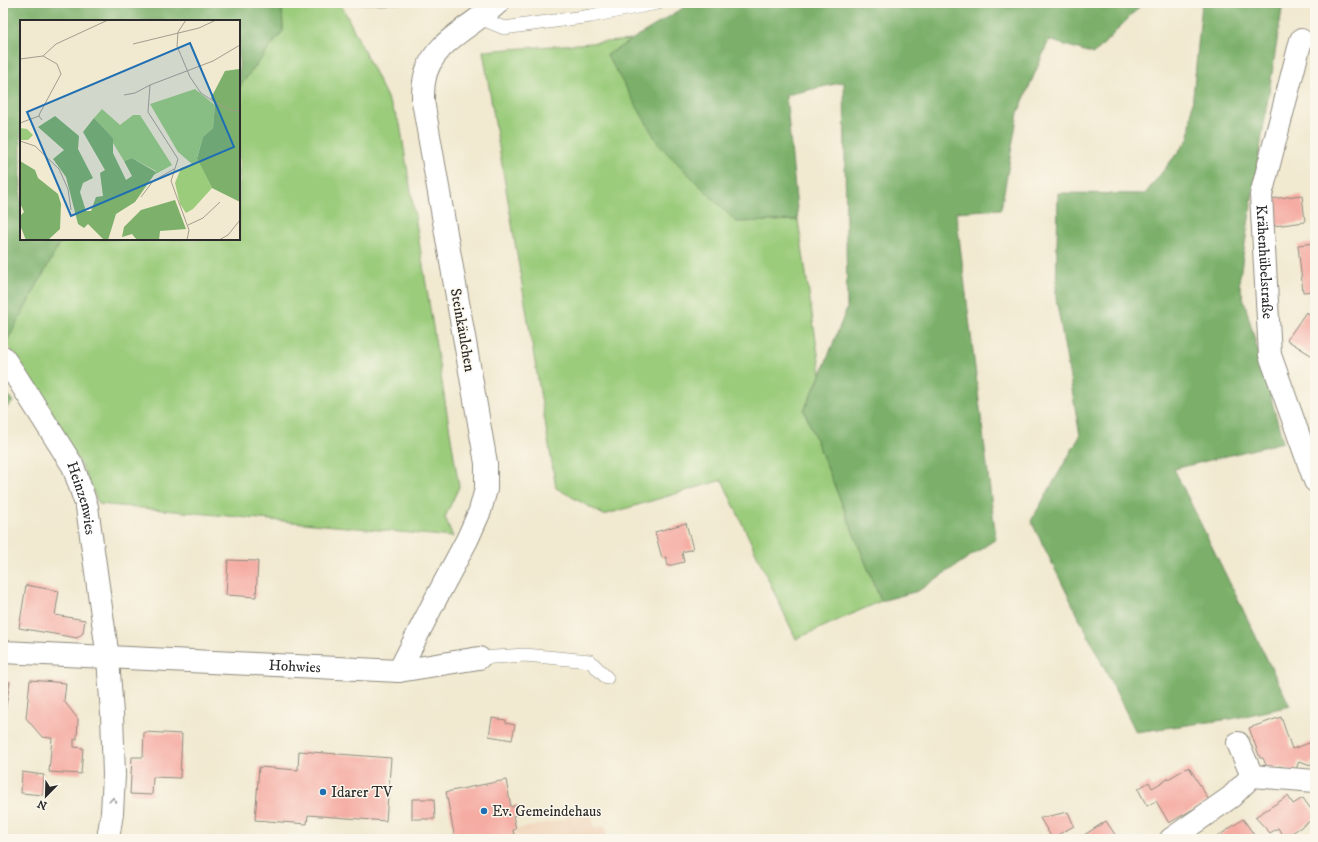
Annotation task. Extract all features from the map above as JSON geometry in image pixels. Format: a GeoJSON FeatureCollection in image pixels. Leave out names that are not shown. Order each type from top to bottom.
{"type":"FeatureCollection","features":[{"type":"Feature","properties":{"kind":"street","name":"Steinkäulchen"},"geometry":{"type":"LineString","coordinates":[[399,671],[467,540],[480,511],[486,489],[486,463],[423,101],[424,81],[430,63],[440,48],[498,3]]}},
{"type":"Feature","properties":{"kind":"street","name":"Krähenhübelstraße"},"geometry":{"type":"LineString","coordinates":[[1301,40],[1261,195],[1270,355],[1315,481]]}},
{"type":"Feature","properties":{"kind":"street","name":"Heinzenwies"},"geometry":{"type":"LineString","coordinates":[[3,357],[73,466],[87,507],[108,658]]}},
{"type":"Feature","properties":{"kind":"street","name":"Hohwies"},"geometry":{"type":"LineString","coordinates":[[3,652],[399,671],[479,658]]}},
{"type":"Feature","properties":{"kind":"street"},"geometry":{"type":"LineString","coordinates":[[108,658],[114,775],[112,813],[108,839]]}},
{"type":"Feature","properties":{"kind":"street"},"geometry":{"type":"LineString","coordinates":[[1238,743],[1252,776]]}},
{"type":"Feature","properties":{"kind":"street"},"geometry":{"type":"LineString","coordinates":[[1171,839],[1231,797],[1252,776],[1315,781]]}},
{"type":"Feature","properties":{"kind":"lane"},"geometry":{"type":"LineString","coordinates":[[480,18],[504,28],[591,16],[657,3]]}},
{"type":"Feature","properties":{"kind":"lane"},"geometry":{"type":"LineString","coordinates":[[479,658],[525,655],[590,661],[607,678]]}},
{"type":"Feature","properties":{"kind":"shaded area"},"geometry":{"type":"Polygon","coordinates":[[[590,808],[594,828],[605,826],[608,839],[515,839],[513,830],[566,819],[565,813],[590,808]]]}},
{"type":"Feature","properties":{"kind":"green space"},"geometry":{"type":"Polygon","coordinates":[[[3,3],[282,3],[283,31],[240,86],[240,20],[20,20],[20,240],[61,240],[3,349],[3,3]]]}},
{"type":"Feature","properties":{"kind":"green space"},"geometry":{"type":"Polygon","coordinates":[[[282,3],[425,3],[341,4],[400,124],[459,487],[445,517],[453,537],[99,504],[82,467],[6,342],[61,240],[240,240],[240,86],[283,31],[282,3]]]}},
{"type":"Feature","properties":{"kind":"green space"},"geometry":{"type":"Polygon","coordinates":[[[691,3],[1143,3],[1094,54],[1049,40],[1018,113],[1001,209],[956,212],[996,539],[918,591],[881,601],[804,410],[821,374],[847,308],[844,82],[786,95],[798,220],[736,222],[659,145],[607,55],[691,3]]]}},
{"type":"Feature","properties":{"kind":"green space"},"geometry":{"type":"Polygon","coordinates":[[[1202,3],[1283,3],[1239,282],[1283,442],[1174,469],[1290,706],[1231,719],[1136,732],[1031,521],[1080,436],[1056,298],[1058,193],[1145,194],[1189,138],[1202,3]]]}},
{"type":"Feature","properties":{"kind":"green space"},"geometry":{"type":"Polygon","coordinates":[[[632,40],[608,55],[659,145],[736,222],[798,220],[821,374],[804,410],[881,601],[796,639],[722,480],[604,515],[556,488],[483,51],[632,40]]]}},
{"type":"Feature","properties":{"kind":"green space"},"geometry":{"type":"Polygon","coordinates":[[[3,388],[13,402],[3,411],[3,388]]]}},
{"type":"Feature","properties":{"kind":"building"},"geometry":{"type":"Polygon","coordinates":[[[1302,195],[1305,222],[1274,226],[1270,199],[1302,195]]]}},
{"type":"Feature","properties":{"kind":"building"},"geometry":{"type":"Polygon","coordinates":[[[1315,243],[1315,291],[1303,292],[1298,245],[1315,243]]]}},
{"type":"Feature","properties":{"kind":"building"},"geometry":{"type":"Polygon","coordinates":[[[1306,312],[1315,318],[1314,357],[1287,340],[1306,312]]]}},
{"type":"Feature","properties":{"kind":"building"},"geometry":{"type":"Polygon","coordinates":[[[686,523],[693,549],[682,552],[684,562],[668,566],[666,557],[662,558],[655,532],[686,523]]]}},
{"type":"Feature","properties":{"kind":"building"},"geometry":{"type":"Polygon","coordinates":[[[228,560],[258,561],[256,597],[226,595],[228,560]]]}},
{"type":"Feature","properties":{"kind":"building"},"geometry":{"type":"Polygon","coordinates":[[[26,585],[59,591],[55,615],[85,620],[83,633],[77,638],[19,628],[26,585]]]}},
{"type":"Feature","properties":{"kind":"building"},"geometry":{"type":"Polygon","coordinates":[[[30,680],[66,683],[64,701],[78,719],[77,739],[74,739],[74,747],[83,748],[81,774],[49,772],[52,738],[42,737],[26,718],[30,680]]]}},
{"type":"Feature","properties":{"kind":"building"},"geometry":{"type":"Polygon","coordinates":[[[3,681],[10,682],[4,717],[3,717],[3,681]]]}},
{"type":"Feature","properties":{"kind":"building"},"geometry":{"type":"Polygon","coordinates":[[[1281,717],[1292,749],[1315,741],[1315,762],[1312,761],[1311,765],[1299,761],[1295,772],[1280,766],[1268,770],[1263,758],[1260,758],[1249,728],[1281,717]]]}},
{"type":"Feature","properties":{"kind":"building"},"geometry":{"type":"Polygon","coordinates":[[[492,718],[506,720],[506,723],[515,725],[512,740],[489,736],[492,718]]]}},
{"type":"Feature","properties":{"kind":"building"},"geometry":{"type":"Polygon","coordinates":[[[144,732],[182,734],[180,778],[153,777],[152,795],[130,794],[132,757],[143,757],[144,732]]]}},
{"type":"Feature","properties":{"kind":"building","name":"Idarer TV"},"geometry":{"type":"Polygon","coordinates":[[[299,751],[391,758],[386,821],[308,815],[307,824],[255,820],[259,767],[298,770],[299,751]]]}},
{"type":"Feature","properties":{"kind":"building"},"geometry":{"type":"Polygon","coordinates":[[[1189,767],[1209,800],[1169,823],[1156,801],[1147,806],[1138,789],[1149,782],[1152,788],[1189,767]]]}},
{"type":"Feature","properties":{"kind":"building"},"geometry":{"type":"Polygon","coordinates":[[[22,772],[44,775],[43,795],[21,793],[22,772]]]}},
{"type":"Feature","properties":{"kind":"building","name":"Ev. Gemeindehaus"},"geometry":{"type":"Polygon","coordinates":[[[506,780],[511,807],[517,805],[519,814],[513,816],[516,829],[513,830],[515,839],[455,839],[446,792],[506,780]]]}},
{"type":"Feature","properties":{"kind":"building"},"geometry":{"type":"Polygon","coordinates":[[[1288,796],[1293,804],[1303,798],[1315,815],[1315,818],[1284,838],[1278,828],[1270,833],[1255,817],[1288,796]]]}},
{"type":"Feature","properties":{"kind":"building"},"geometry":{"type":"Polygon","coordinates":[[[412,799],[434,799],[435,819],[412,819],[412,799]]]}},
{"type":"Feature","properties":{"kind":"building"},"geometry":{"type":"Polygon","coordinates":[[[1068,812],[1074,826],[1052,838],[1040,818],[1068,812]]]}},
{"type":"Feature","properties":{"kind":"building"},"geometry":{"type":"Polygon","coordinates":[[[1243,819],[1257,839],[1214,839],[1243,819]]]}},
{"type":"Feature","properties":{"kind":"building"},"geometry":{"type":"Polygon","coordinates":[[[1106,821],[1118,839],[1078,839],[1106,821]]]}},
{"type":"Feature","properties":{"kind":"building"},"geometry":{"type":"Polygon","coordinates":[[[154,836],[167,838],[167,839],[153,839],[154,836]]]}},
{"type":"Feature","properties":{"kind":"place","name":"Idarer TV"},"geometry":{"type":"Point","coordinates":[323,792]}},
{"type":"Feature","properties":{"kind":"place","name":"Ev. Gemeindehaus"},"geometry":{"type":"Point","coordinates":[484,811]}}]}
